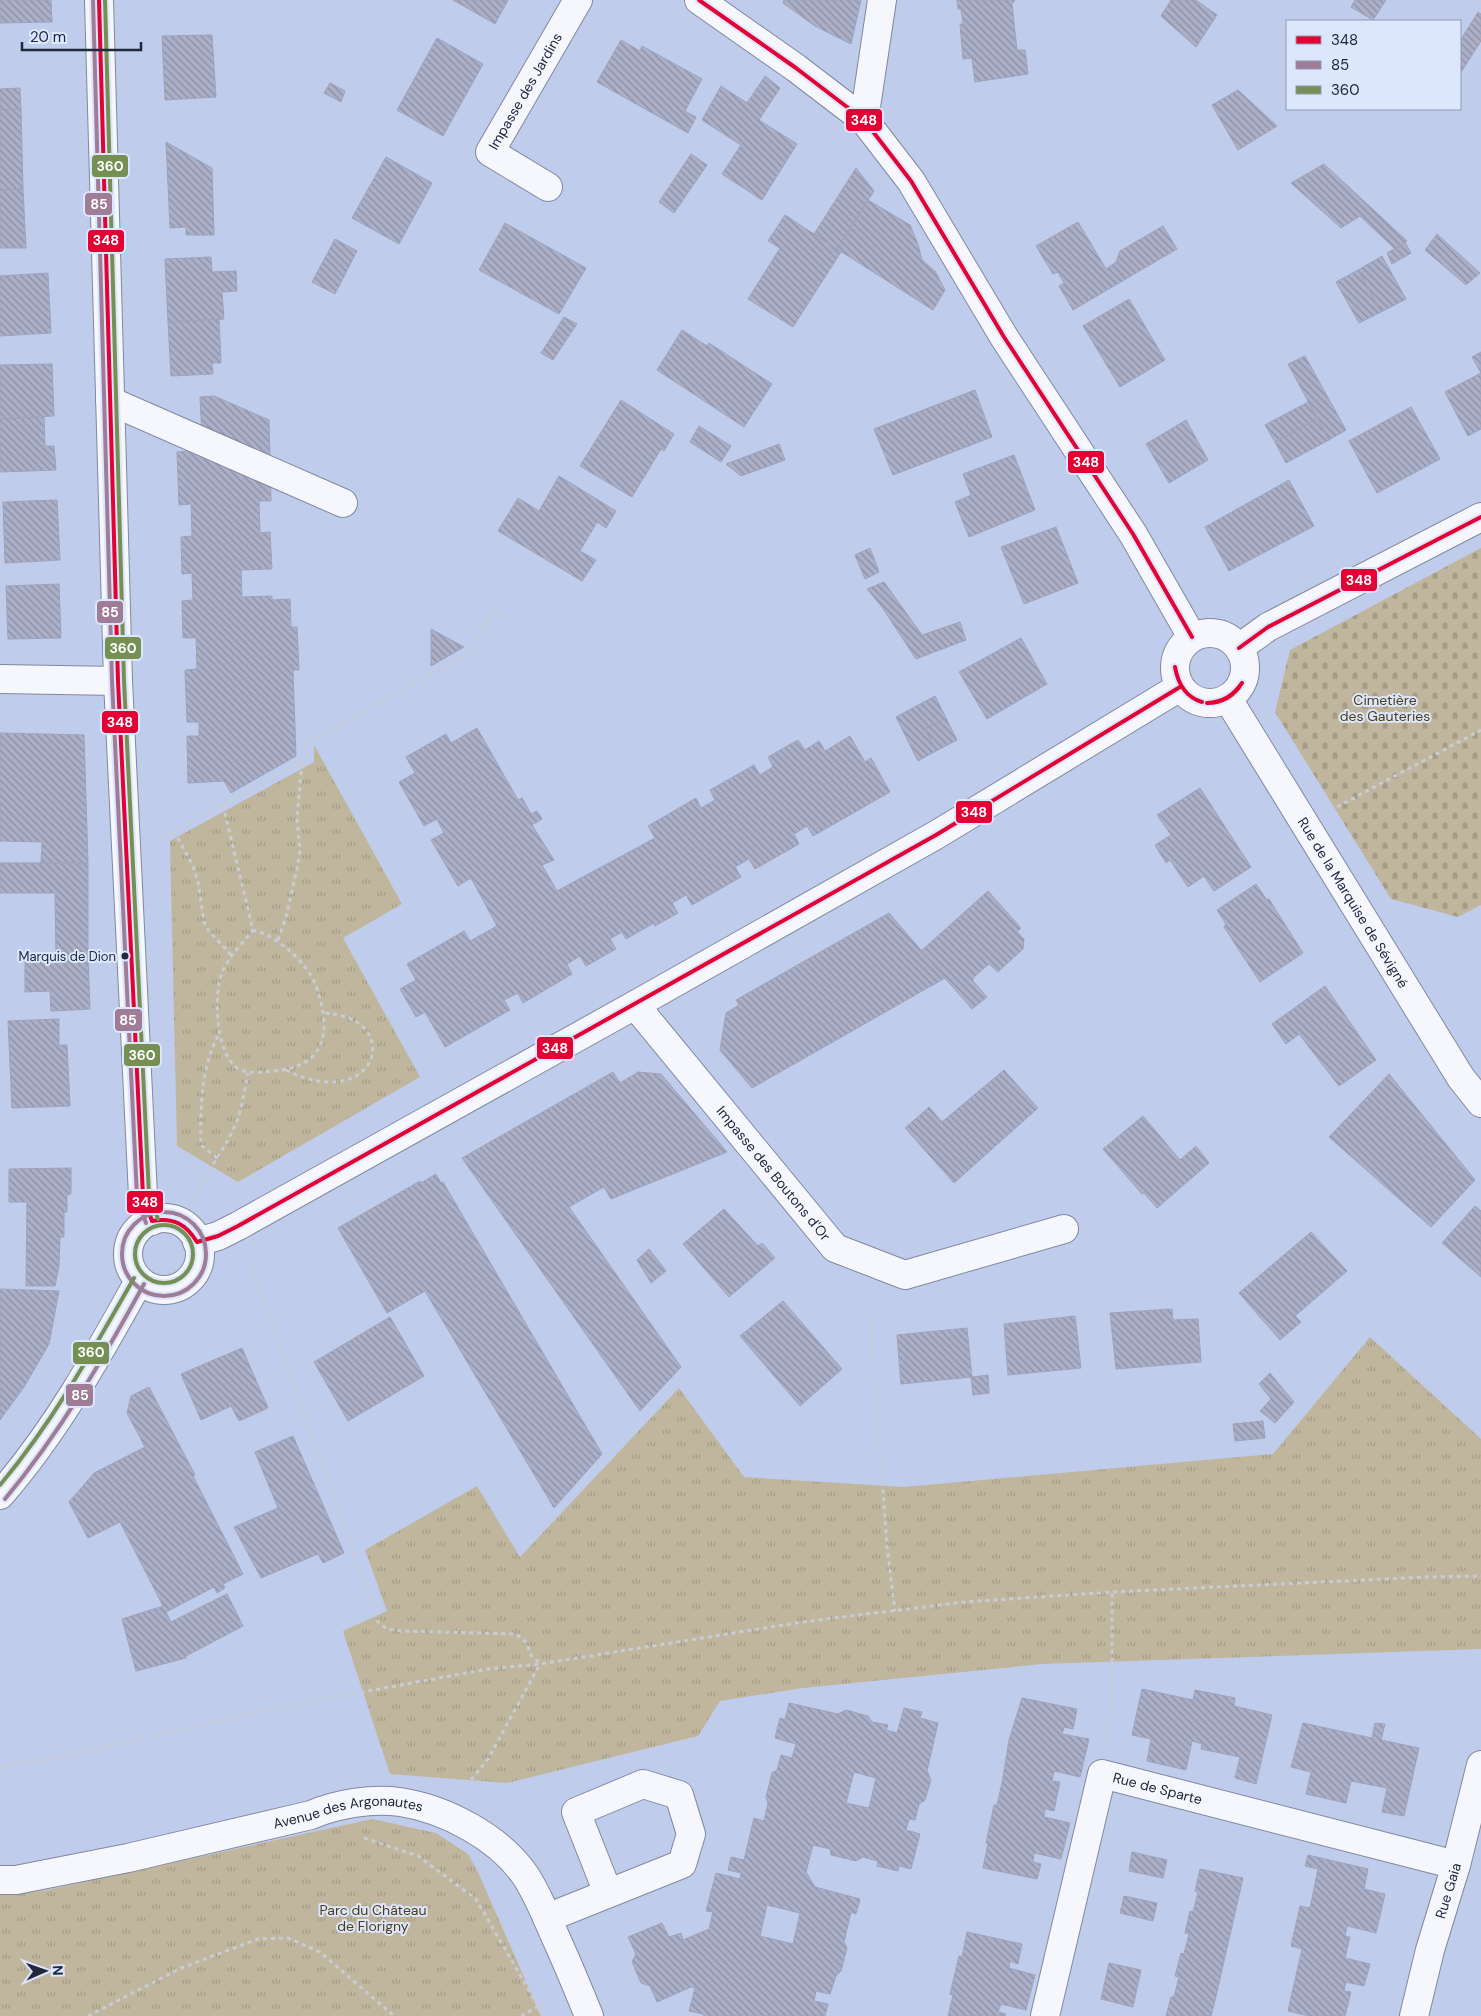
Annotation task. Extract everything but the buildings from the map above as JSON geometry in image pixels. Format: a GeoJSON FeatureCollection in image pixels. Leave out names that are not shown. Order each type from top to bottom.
{"type":"FeatureCollection","features":[{"type":"Feature","properties":{"kind":"street"},"geometry":{"type":"LineString","coordinates":[[99,0],[118,681],[143,1196],[152,1220]]}},
{"type":"Feature","properties":{"kind":"street","name":"Impasse des Jardins"},"geometry":{"type":"LineString","coordinates":[[548,187],[490,152],[578,0]]}},
{"type":"Feature","properties":{"kind":"street"},"geometry":{"type":"LineString","coordinates":[[699,0],[796,68],[864,120],[911,182],[1004,337],[1133,534],[1192,637]]}},
{"type":"Feature","properties":{"kind":"street"},"geometry":{"type":"LineString","coordinates":[[864,120],[882,0]]}},
{"type":"Feature","properties":{"kind":"street"},"geometry":{"type":"LineString","coordinates":[[110,401],[343,503]]}},
{"type":"Feature","properties":{"kind":"street"},"geometry":{"type":"LineString","coordinates":[[1239,648],[1268,627],[1481,518]]}},
{"type":"Feature","properties":{"kind":"street"},"geometry":{"type":"LineString","coordinates":[[1202,633],[1218,634],[1232,640],[1239,648],[1244,658],[1245,670],[1243,681],[1237,691],[1228,699],[1218,703],[1207,704],[1187,696],[1175,677],[1177,654],[1183,644],[1192,637],[1202,633]]}},
{"type":"Feature","properties":{"kind":"street"},"geometry":{"type":"LineString","coordinates":[[0,679],[118,681]]}},
{"type":"Feature","properties":{"kind":"street"},"geometry":{"type":"LineString","coordinates":[[190,1234],[218,1236],[238,1226],[635,1005],[936,834],[1180,687]]}},
{"type":"Feature","properties":{"kind":"street","name":"Rue de la Marquise de Sévigné"},"geometry":{"type":"LineString","coordinates":[[1228,699],[1461,1078],[1481,1103]]}},
{"type":"Feature","properties":{"kind":"street","name":"Impasse des Boutons d'Or"},"geometry":{"type":"LineString","coordinates":[[635,1005],[835,1248],[905,1276],[1064,1229]]}},
{"type":"Feature","properties":{"kind":"street"},"geometry":{"type":"LineString","coordinates":[[168,1219],[190,1234],[200,1254],[192,1276],[183,1284],[173,1289],[161,1290],[150,1288],[139,1281],[129,1263],[128,1252],[130,1242],[135,1233],[143,1225],[152,1220],[168,1219]]}},
{"type":"Feature","properties":{"kind":"street"},"geometry":{"type":"LineString","coordinates":[[4,1489],[42,1440],[94,1361],[139,1281]]}},
{"type":"Feature","properties":{"kind":"street","name":"Rue Gaia"},"geometry":{"type":"LineString","coordinates":[[1414,2016],[1430,1950],[1456,1865],[1481,1765]]}},
{"type":"Feature","properties":{"kind":"street","name":"Rue de Sparte"},"geometry":{"type":"LineString","coordinates":[[1045,2016],[1102,1774],[1456,1865]]}},
{"type":"Feature","properties":{"kind":"street"},"geometry":{"type":"LineString","coordinates":[[547,1918],[682,1864],[691,1834],[679,1795],[643,1784],[576,1812],[608,1893]]}},
{"type":"Feature","properties":{"kind":"street","name":"Avenue des Argonautes"},"geometry":{"type":"LineString","coordinates":[[0,1880],[16,1880],[128,1858],[311,1815],[330,1806],[354,1803],[399,1802],[443,1814],[475,1830],[512,1860],[527,1878],[547,1918],[589,2016]]}},
{"type":"Feature","properties":{"kind":"path"},"geometry":{"type":"LineString","coordinates":[[127,857],[306,760],[308,742],[471,652],[494,610],[506,617]]}},
{"type":"Feature","properties":{"kind":"path"},"geometry":{"type":"LineString","coordinates":[[1305,824],[1481,730]]}},
{"type":"Feature","properties":{"kind":"path"},"geometry":{"type":"LineString","coordinates":[[278,940],[286,917],[300,850],[297,819],[302,762]]}},
{"type":"Feature","properties":{"kind":"path"},"geometry":{"type":"LineString","coordinates":[[223,805],[253,930]]}},
{"type":"Feature","properties":{"kind":"path"},"geometry":{"type":"LineString","coordinates":[[174,831],[193,866],[198,882],[204,922],[208,930],[232,956]]}},
{"type":"Feature","properties":{"kind":"path"},"geometry":{"type":"LineString","coordinates":[[253,930],[263,932],[278,940],[310,972],[319,993],[323,1013],[323,1038],[318,1052],[312,1058],[285,1070],[248,1073],[237,1068],[224,1050],[219,1034],[218,990],[222,973],[232,956],[253,930]]}},
{"type":"Feature","properties":{"kind":"path"},"geometry":{"type":"LineString","coordinates":[[285,1070],[311,1081],[333,1083],[351,1079],[368,1065],[373,1050],[372,1043],[361,1023],[336,1014],[323,1013]]}},
{"type":"Feature","properties":{"kind":"path"},"geometry":{"type":"LineString","coordinates":[[217,1158],[201,1145],[200,1120],[209,1054],[219,1034]]}},
{"type":"Feature","properties":{"kind":"path"},"geometry":{"type":"LineString","coordinates":[[190,1234],[204,1179],[237,1121],[248,1073]]}},
{"type":"Feature","properties":{"kind":"path"},"geometry":{"type":"LineString","coordinates":[[238,1226],[378,1622],[387,1629],[401,1631],[516,1634],[526,1642],[532,1657],[540,1664]]}},
{"type":"Feature","properties":{"kind":"path"},"geometry":{"type":"LineString","coordinates":[[866,1260],[887,1546],[895,1611]]}},
{"type":"Feature","properties":{"kind":"path"},"geometry":{"type":"LineString","coordinates":[[0,1766],[55,1758],[292,1705],[488,1669],[540,1664],[802,1622],[964,1602],[1112,1592],[1416,1577],[1481,1576]]}},
{"type":"Feature","properties":{"kind":"path"},"geometry":{"type":"LineString","coordinates":[[1102,1774],[1112,1700],[1112,1592]]}},
{"type":"Feature","properties":{"kind":"path"},"geometry":{"type":"LineString","coordinates":[[443,1814],[488,1759],[540,1664]]}},
{"type":"Feature","properties":{"kind":"path","name":"Avenue des Argonautes"},"geometry":{"type":"LineString","coordinates":[[357,1835],[418,1856],[476,1899],[542,2016]]}},
{"type":"Feature","properties":{"kind":"path"},"geometry":{"type":"LineString","coordinates":[[88,2016],[181,1968],[258,1939],[288,1938],[320,1952],[394,2016]]}},
{"type":"Feature","properties":{"kind":"path"},"geometry":{"type":"LineString","coordinates":[[521,2016],[538,2006]]}},
{"type":"Feature","properties":{"kind":"green space","name":"Cimetière des Gauteries"},"geometry":{"type":"Polygon","coordinates":[[[1481,548],[1481,905],[1458,917],[1391,899],[1275,712],[1290,650],[1481,548]]]}},
{"type":"Feature","properties":{"kind":"green space"},"geometry":{"type":"Polygon","coordinates":[[[314,745],[402,904],[343,938],[420,1077],[238,1182],[177,1146],[170,841],[314,762],[314,745]]]}},
{"type":"Feature","properties":{"kind":"green space"},"geometry":{"type":"Polygon","coordinates":[[[1370,1337],[1481,1439],[1481,1649],[1042,1664],[803,1688],[720,1701],[698,1736],[507,1783],[390,1774],[343,1631],[387,1611],[365,1550],[477,1486],[520,1557],[679,1388],[744,1477],[904,1487],[1273,1454],[1370,1337]]]}},
{"type":"Feature","properties":{"kind":"green space","name":"Parc du Château de Florigny"},"geometry":{"type":"Polygon","coordinates":[[[372,1819],[436,1833],[468,1854],[478,1872],[541,2016],[0,2016],[0,1893],[43,1891],[372,1819]]]}},
{"type":"Feature","properties":{"kind":"transit line","name":"85"},"geometry":{"type":"LineString","coordinates":[[93,0],[112,681],[137,1196],[146,1223]]}},
{"type":"Feature","properties":{"kind":"transit line","name":"348"},"geometry":{"type":"LineString","coordinates":[[99,0],[118,681],[143,1196],[152,1221],[166,1220],[178,1223],[197,1242],[218,1236],[238,1226],[936,835],[1180,687]]}},
{"type":"Feature","properties":{"kind":"transit line","name":"360"},"geometry":{"type":"LineString","coordinates":[[105,0],[124,681],[149,1195],[158,1219]]}},
{"type":"Feature","properties":{"kind":"transit line","name":"348"},"geometry":{"type":"LineString","coordinates":[[699,0],[796,68],[864,120],[911,181],[1004,337],[1133,534],[1192,637]]}},
{"type":"Feature","properties":{"kind":"transit line","name":"348"},"geometry":{"type":"LineString","coordinates":[[1239,648],[1268,627],[1481,517]]}},
{"type":"Feature","properties":{"kind":"transit line","name":"348"},"geometry":{"type":"LineString","coordinates":[[1175,667],[1183,689],[1191,697],[1202,702]]}},
{"type":"Feature","properties":{"kind":"transit line","name":"348"},"geometry":{"type":"LineString","coordinates":[[1207,703],[1218,702],[1228,698],[1242,683]]}},
{"type":"Feature","properties":{"kind":"transit line","name":"348"},"geometry":{"type":"LineString","coordinates":[[1207,703],[1227,698],[1242,683]]}},
{"type":"Feature","properties":{"kind":"transit line","name":"85"},"geometry":{"type":"LineString","coordinates":[[164,1212],[180,1215],[194,1224],[203,1238],[206,1254],[203,1270],[194,1284],[180,1293],[164,1296],[148,1293],[134,1284],[125,1270],[122,1254],[125,1238],[134,1224],[148,1215],[164,1212]]}},
{"type":"Feature","properties":{"kind":"transit line","name":"360"},"geometry":{"type":"LineString","coordinates":[[158,1225],[170,1225],[185,1233],[193,1248],[193,1254],[193,1260],[185,1275],[170,1283],[158,1283],[143,1275],[135,1260],[135,1248],[143,1233],[158,1225]]}},
{"type":"Feature","properties":{"kind":"transit line","name":"360"},"geometry":{"type":"LineString","coordinates":[[0,1485],[55,1411],[88,1359],[134,1278]]}},
{"type":"Feature","properties":{"kind":"transit line","name":"85"},"geometry":{"type":"LineString","coordinates":[[5,1499],[44,1448],[80,1395],[144,1284]]}},
{"type":"Feature","properties":{"kind":"place","name":"Marquis de Dion"},"geometry":{"type":"Point","coordinates":[125,956]}}]}
